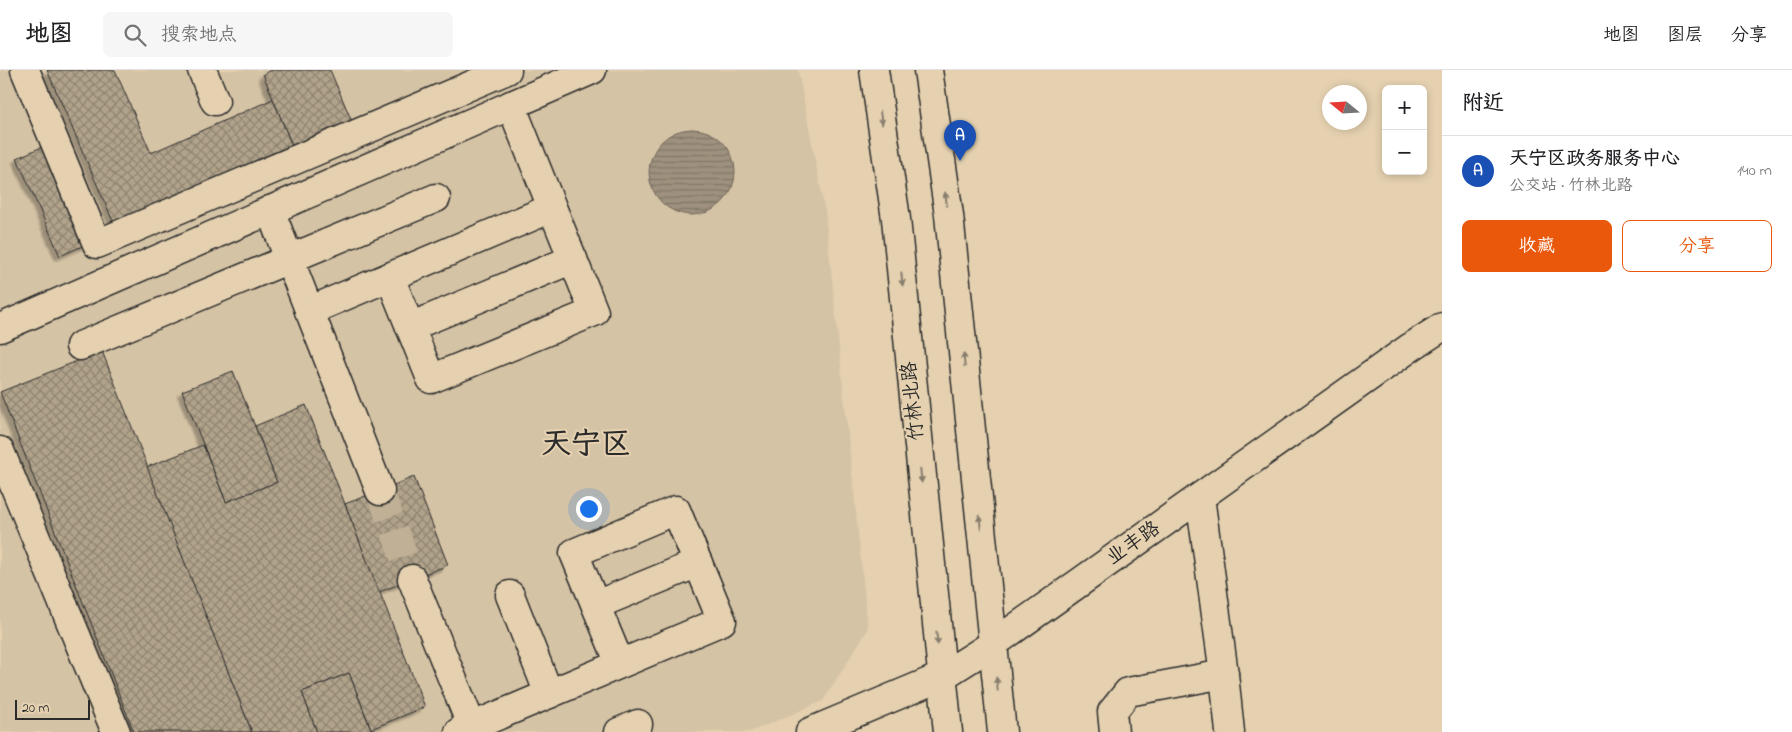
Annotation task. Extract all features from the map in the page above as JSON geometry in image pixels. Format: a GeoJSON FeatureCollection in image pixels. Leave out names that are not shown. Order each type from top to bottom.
{"type":"FeatureCollection","features":[{"type":"Feature","properties":{"kind":"main road"},"geometry":{"type":"LineString","coordinates":[[25,70],[97,244],[507,70]]}},
{"type":"Feature","properties":{"kind":"main road"},"geometry":{"type":"LineString","coordinates":[[202,70],[215,100]]}},
{"type":"Feature","properties":{"kind":"main road"},"geometry":{"type":"LineString","coordinates":[[0,328],[511,105],[559,76],[592,70]]}},
{"type":"Feature","properties":{"kind":"main road","name":"竹林北路"},"geometry":{"type":"LineString","coordinates":[[874,70],[896,218],[948,732]]}},
{"type":"Feature","properties":{"kind":"main road"},"geometry":{"type":"LineString","coordinates":[[928,70],[949,215],[1002,732]]}},
{"type":"Feature","properties":{"kind":"main road"},"geometry":{"type":"LineString","coordinates":[[390,277],[431,379],[594,312],[511,105]]}},
{"type":"Feature","properties":{"kind":"main road"},"geometry":{"type":"LineString","coordinates":[[80,346],[436,198]]}},
{"type":"Feature","properties":{"kind":"main road"},"geometry":{"type":"LineString","coordinates":[[310,311],[552,208]]}},
{"type":"Feature","properties":{"kind":"main road"},"geometry":{"type":"LineString","coordinates":[[270,210],[380,490]]}},
{"type":"Feature","properties":{"kind":"main road"},"geometry":{"type":"LineString","coordinates":[[410,327],[573,259]]}},
{"type":"Feature","properties":{"kind":"main road","name":"业丰路"},"geometry":{"type":"LineString","coordinates":[[810,732],[941,677],[993,644],[1411,347],[1442,327]]}},
{"type":"Feature","properties":{"kind":"main road"},"geometry":{"type":"LineString","coordinates":[[0,451],[116,732]]}},
{"type":"Feature","properties":{"kind":"main road"},"geometry":{"type":"LineString","coordinates":[[1200,497],[1230,732]]}},
{"type":"Feature","properties":{"kind":"main road"},"geometry":{"type":"LineString","coordinates":[[412,579],[468,730],[722,621],[676,510],[574,554],[620,664]]}},
{"type":"Feature","properties":{"kind":"main road"},"geometry":{"type":"LineString","coordinates":[[596,605],[698,563]]}},
{"type":"Feature","properties":{"kind":"main road"},"geometry":{"type":"LineString","coordinates":[[510,595],[550,694]]}},
{"type":"Feature","properties":{"kind":"main road"},"geometry":{"type":"LineString","coordinates":[[1114,732],[1112,712],[1128,692],[1224,674]]}},
{"type":"Feature","properties":{"kind":"shaded area"},"geometry":{"type":"Polygon","coordinates":[[[0,70],[798,70],[825,211],[868,629],[823,701],[750,732],[0,732],[0,70]]]}},
{"type":"Feature","properties":{"kind":"shaded area"},"geometry":{"type":"Polygon","coordinates":[[[692,129],[708,132],[716,136],[728,148],[732,156],[735,172],[732,188],[728,196],[716,208],[708,212],[692,215],[676,212],[668,208],[656,196],[652,188],[649,172],[652,156],[656,148],[668,136],[676,132],[692,129]]]}},
{"type":"Feature","properties":{"kind":"building"},"geometry":{"type":"Polygon","coordinates":[[[47,70],[115,70],[151,153],[273,99],[293,148],[115,226],[47,70]]]}},
{"type":"Feature","properties":{"kind":"building"},"geometry":{"type":"Polygon","coordinates":[[[272,70],[330,70],[353,124],[293,148],[263,74],[272,70]]]}},
{"type":"Feature","properties":{"kind":"building"},"geometry":{"type":"Polygon","coordinates":[[[44,146],[87,244],[60,256],[17,158],[44,146]]]}},
{"type":"Feature","properties":{"kind":"building"},"geometry":{"type":"Polygon","coordinates":[[[102,351],[252,732],[134,732],[0,392],[102,351]]]}},
{"type":"Feature","properties":{"kind":"building"},"geometry":{"type":"Polygon","coordinates":[[[233,371],[277,482],[226,502],[182,391],[233,371]]]}},
{"type":"Feature","properties":{"kind":"building"},"geometry":{"type":"Polygon","coordinates":[[[306,405],[425,707],[371,729],[349,673],[302,692],[317,732],[252,732],[147,467],[203,445],[226,502],[277,482],[255,426],[306,405]]]}},
{"type":"Feature","properties":{"kind":"building"},"geometry":{"type":"Polygon","coordinates":[[[414,477],[448,565],[379,592],[345,504],[414,477]]]}},
{"type":"Feature","properties":{"kind":"building"},"geometry":{"type":"Polygon","coordinates":[[[349,673],[372,732],[317,732],[302,692],[349,673]]]}},
{"type":"Feature","properties":{"kind":"tunnel"},"geometry":{"type":"LineString","coordinates":[[380,491],[412,579]]}},
{"type":"Feature","properties":{"kind":"place","name":"天宁区政务服务中心"},"geometry":{"type":"Point","coordinates":[960,161]}},
{"type":"Feature","properties":{"kind":"district","name":"天宁区"},"geometry":{"type":"Point","coordinates":[586,446]}}]}
